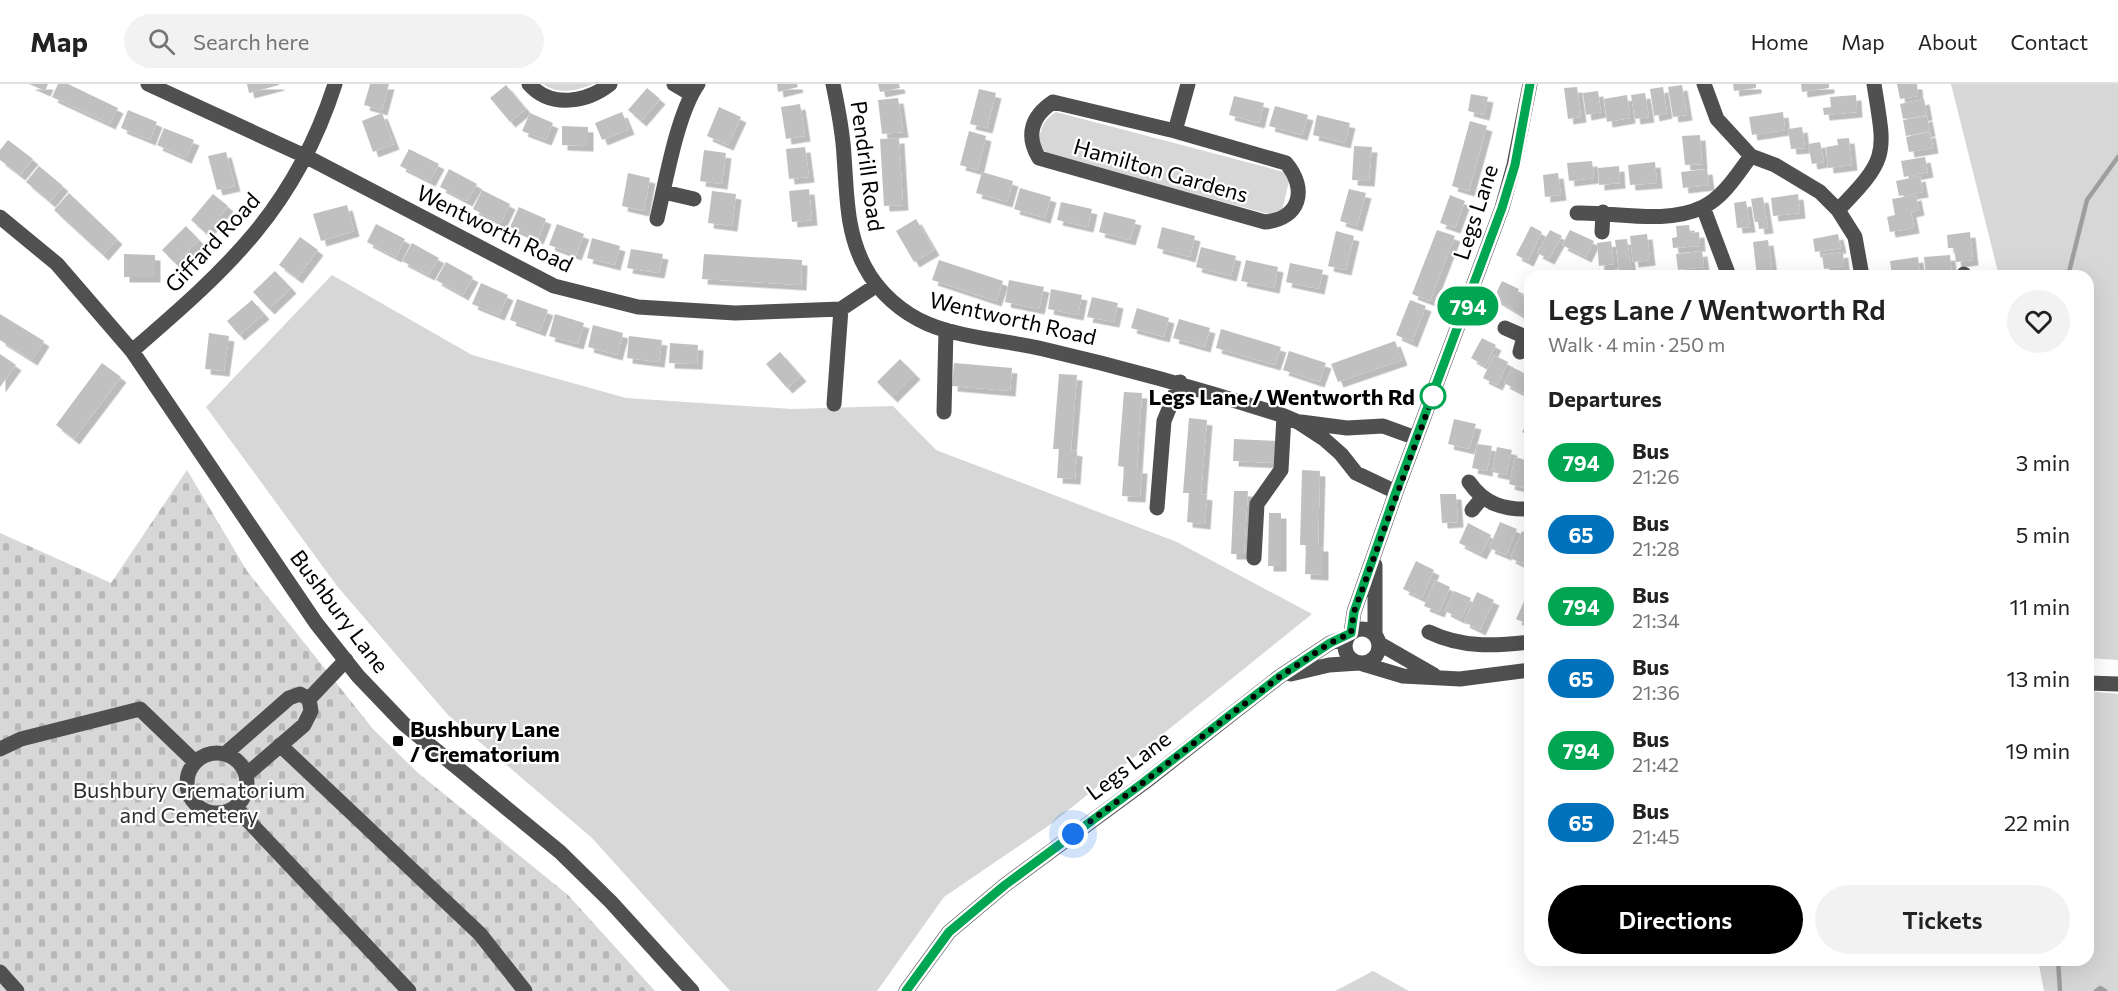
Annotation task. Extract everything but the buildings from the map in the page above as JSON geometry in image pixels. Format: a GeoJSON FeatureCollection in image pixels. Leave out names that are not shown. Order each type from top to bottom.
{"type":"FeatureCollection","features":[{"type":"Feature","properties":{"kind":"street","name":"Wentworth Road"},"geometry":{"type":"LineString","coordinates":[[148,84],[307,157],[554,286],[638,308],[735,313],[841,309]]}},
{"type":"Feature","properties":{"kind":"street","name":"Giffard Road"},"geometry":{"type":"LineString","coordinates":[[132,351],[208,286],[244,248],[276,208],[307,157],[335,84]]}},
{"type":"Feature","properties":{"kind":"street"},"geometry":{"type":"LineString","coordinates":[[529,84],[549,97],[570,102],[596,95],[610,84]]}},
{"type":"Feature","properties":{"kind":"street"},"geometry":{"type":"LineString","coordinates":[[657,219],[695,89],[674,84]]}},
{"type":"Feature","properties":{"kind":"street","name":"Pendrill Road"},"geometry":{"type":"LineString","coordinates":[[833,84],[844,153],[847,207],[852,233],[866,269],[877,285]]}},
{"type":"Feature","properties":{"kind":"street","name":"Hamilton Gardens"},"geometry":{"type":"LineString","coordinates":[[1175,130],[1188,84]]}},
{"type":"Feature","properties":{"kind":"street","name":"Legs Lane"},"geometry":{"type":"LineString","coordinates":[[906,991],[949,932],[1005,885],[1144,782],[1279,677],[1330,643],[1350,635],[1354,612],[1396,492],[1502,208],[1515,165],[1530,84]]}},
{"type":"Feature","properties":{"kind":"street"},"geometry":{"type":"LineString","coordinates":[[1704,84],[1717,119],[1751,156],[1775,165],[1820,192],[1839,210],[1855,237],[1861,270]]}},
{"type":"Feature","properties":{"kind":"street"},"geometry":{"type":"LineString","coordinates":[[1839,210],[1867,181],[1878,163],[1883,140],[1874,84]]}},
{"type":"Feature","properties":{"kind":"street","name":"Hamilton Gardens"},"geometry":{"type":"LineString","coordinates":[[1053,102],[1175,130],[1286,163],[1296,176],[1298,194],[1293,210],[1281,221],[1264,222],[1039,158],[1031,146],[1038,112],[1053,102]]}},
{"type":"Feature","properties":{"kind":"street"},"geometry":{"type":"LineString","coordinates":[[1577,213],[1603,212],[1663,216],[1703,207],[1721,193],[1751,156]]}},
{"type":"Feature","properties":{"kind":"street"},"geometry":{"type":"LineString","coordinates":[[664,192],[694,199]]}},
{"type":"Feature","properties":{"kind":"street"},"geometry":{"type":"LineString","coordinates":[[1703,207],[1727,270]]}},
{"type":"Feature","properties":{"kind":"street"},"geometry":{"type":"LineString","coordinates":[[1602,232],[1603,212]]}},
{"type":"Feature","properties":{"kind":"street","name":"Bushbury Lane"},"geometry":{"type":"LineString","coordinates":[[0,217],[57,264],[132,351],[316,623],[346,660],[404,724],[560,852],[611,903],[692,991]]}},
{"type":"Feature","properties":{"kind":"street","name":"Wentworth Road"},"geometry":{"type":"LineString","coordinates":[[877,285],[892,302],[910,315],[946,330],[1028,345],[1180,382],[1291,419],[1347,428],[1383,426],[1416,438]]}},
{"type":"Feature","properties":{"kind":"street"},"geometry":{"type":"LineString","coordinates":[[834,404],[841,309],[877,285]]}},
{"type":"Feature","properties":{"kind":"street"},"geometry":{"type":"LineString","coordinates":[[1505,328],[1524,342]]}},
{"type":"Feature","properties":{"kind":"street"},"geometry":{"type":"LineString","coordinates":[[944,412],[946,330]]}},
{"type":"Feature","properties":{"kind":"street"},"geometry":{"type":"LineString","coordinates":[[1157,508],[1164,421],[1180,382]]}},
{"type":"Feature","properties":{"kind":"street","name":"Wentworth Road"},"geometry":{"type":"LineString","coordinates":[[1291,419],[1341,454],[1356,473],[1396,492]]}},
{"type":"Feature","properties":{"kind":"street"},"geometry":{"type":"LineString","coordinates":[[1254,558],[1257,504],[1281,470],[1291,419]]}},
{"type":"Feature","properties":{"kind":"street"},"geometry":{"type":"LineString","coordinates":[[1469,482],[1489,503],[1513,509],[1524,509]]}},
{"type":"Feature","properties":{"kind":"street"},"geometry":{"type":"LineString","coordinates":[[1472,510],[1482,498]]}},
{"type":"Feature","properties":{"kind":"street","name":"Legs Lane"},"geometry":{"type":"LineString","coordinates":[[1375,553],[1378,639]]}},
{"type":"Feature","properties":{"kind":"street"},"geometry":{"type":"LineString","coordinates":[[1438,677],[1364,629],[1350,635],[1346,653],[1361,664],[1402,676],[1438,677],[1484,677],[1524,671]]}},
{"type":"Feature","properties":{"kind":"street"},"geometry":{"type":"LineString","coordinates":[[1429,632],[1446,640],[1469,645],[1495,646],[1524,643]]}},
{"type":"Feature","properties":{"kind":"street"},"geometry":{"type":"LineString","coordinates":[[1361,664],[1376,657],[1378,639]]}},
{"type":"Feature","properties":{"kind":"street"},"geometry":{"type":"LineString","coordinates":[[309,699],[346,660]]}},
{"type":"Feature","properties":{"kind":"street","name":"Legs Lane"},"geometry":{"type":"LineString","coordinates":[[1279,677],[1329,665],[1361,664]]}},
{"type":"Feature","properties":{"kind":"street"},"geometry":{"type":"LineString","coordinates":[[2094,683],[2118,684]]}},
{"type":"Feature","properties":{"kind":"street"},"geometry":{"type":"LineString","coordinates":[[225,754],[288,698],[300,694],[309,699]]}},
{"type":"Feature","properties":{"kind":"street"},"geometry":{"type":"LineString","coordinates":[[246,775],[304,724],[311,711],[309,699]]}},
{"type":"Feature","properties":{"kind":"street"},"geometry":{"type":"LineString","coordinates":[[0,749],[21,739],[140,709],[195,762]]}},
{"type":"Feature","properties":{"kind":"street"},"geometry":{"type":"LineString","coordinates":[[280,745],[480,934],[525,991]]}},
{"type":"Feature","properties":{"kind":"street"},"geometry":{"type":"LineString","coordinates":[[210,753],[225,754],[235,758],[246,775],[246,793],[236,808],[217,814],[207,812],[192,800],[187,781],[195,762],[210,753]]}},
{"type":"Feature","properties":{"kind":"street"},"geometry":{"type":"LineString","coordinates":[[236,808],[409,991]]}},
{"type":"Feature","properties":{"kind":"street"},"geometry":{"type":"LineString","coordinates":[[0,972],[17,991]]}},
{"type":"Feature","properties":{"kind":"green space"},"geometry":{"type":"Polygon","coordinates":[[[543,84],[593,84],[562,91],[543,84]]]}},
{"type":"Feature","properties":{"kind":"green space"},"geometry":{"type":"Polygon","coordinates":[[[1951,84],[2118,84],[2118,660],[2094,658],[2094,270],[1998,270],[1951,84]]]}},
{"type":"Feature","properties":{"kind":"green space"},"geometry":{"type":"Polygon","coordinates":[[[1056,112],[1284,172],[1289,181],[1282,211],[1272,215],[1047,154],[1039,144],[1040,134],[1045,122],[1056,112]]]}},
{"type":"Feature","properties":{"kind":"green space"},"geometry":{"type":"Polygon","coordinates":[[[332,275],[472,355],[626,398],[792,409],[893,406],[936,450],[1177,542],[1312,614],[1051,824],[944,897],[877,991],[730,991],[592,838],[448,715],[337,586],[206,407],[332,275]]]}},
{"type":"Feature","properties":{"kind":"green space","name":"Bushbury Crematorium and Cemetery"},"geometry":{"type":"Polygon","coordinates":[[[187,470],[247,571],[373,729],[417,772],[568,895],[655,991],[0,991],[0,533],[111,583],[187,470]]]}},
{"type":"Feature","properties":{"kind":"green space"},"geometry":{"type":"Polygon","coordinates":[[[2094,692],[2118,694],[2118,991],[2044,991],[2039,966],[2094,966],[2094,692]]]}},
{"type":"Feature","properties":{"kind":"green space"},"geometry":{"type":"Polygon","coordinates":[[[1373,971],[1409,991],[1335,991],[1373,971]]]}},
{"type":"Feature","properties":{"kind":"waterway"},"geometry":{"type":"LineString","coordinates":[[2070,270],[2087,200],[2118,157]]}},
{"type":"Feature","properties":{"kind":"waterway"},"geometry":{"type":"LineString","coordinates":[[2058,966],[2060,991]]}},
{"type":"Feature","properties":{"kind":"waterway"},"geometry":{"type":"LineString","coordinates":[[2096,991],[2100,988],[2105,991]]}},
{"type":"Feature","properties":{"kind":"bus line","name":"794"},"geometry":{"type":"LineString","coordinates":[[906,991],[949,932],[1005,885],[1144,782],[1279,677],[1330,643],[1351,633],[1354,612],[1396,492],[1481,270],[1502,208],[1515,165],[1530,84]]}},
{"type":"Feature","properties":{"kind":"place","name":"Legs Lane / Wentworth Rd"},"geometry":{"type":"Point","coordinates":[1433,396]}},
{"type":"Feature","properties":{"kind":"place","name":"Bushbury Lane / Crematorium"},"geometry":{"type":"Point","coordinates":[398,741]}},
{"type":"Feature","properties":{"kind":"route"},"geometry":{"type":"LineString","coordinates":[[1073,834],[1279,677],[1330,643],[1351,633],[1354,612],[1433,396]]}}]}
